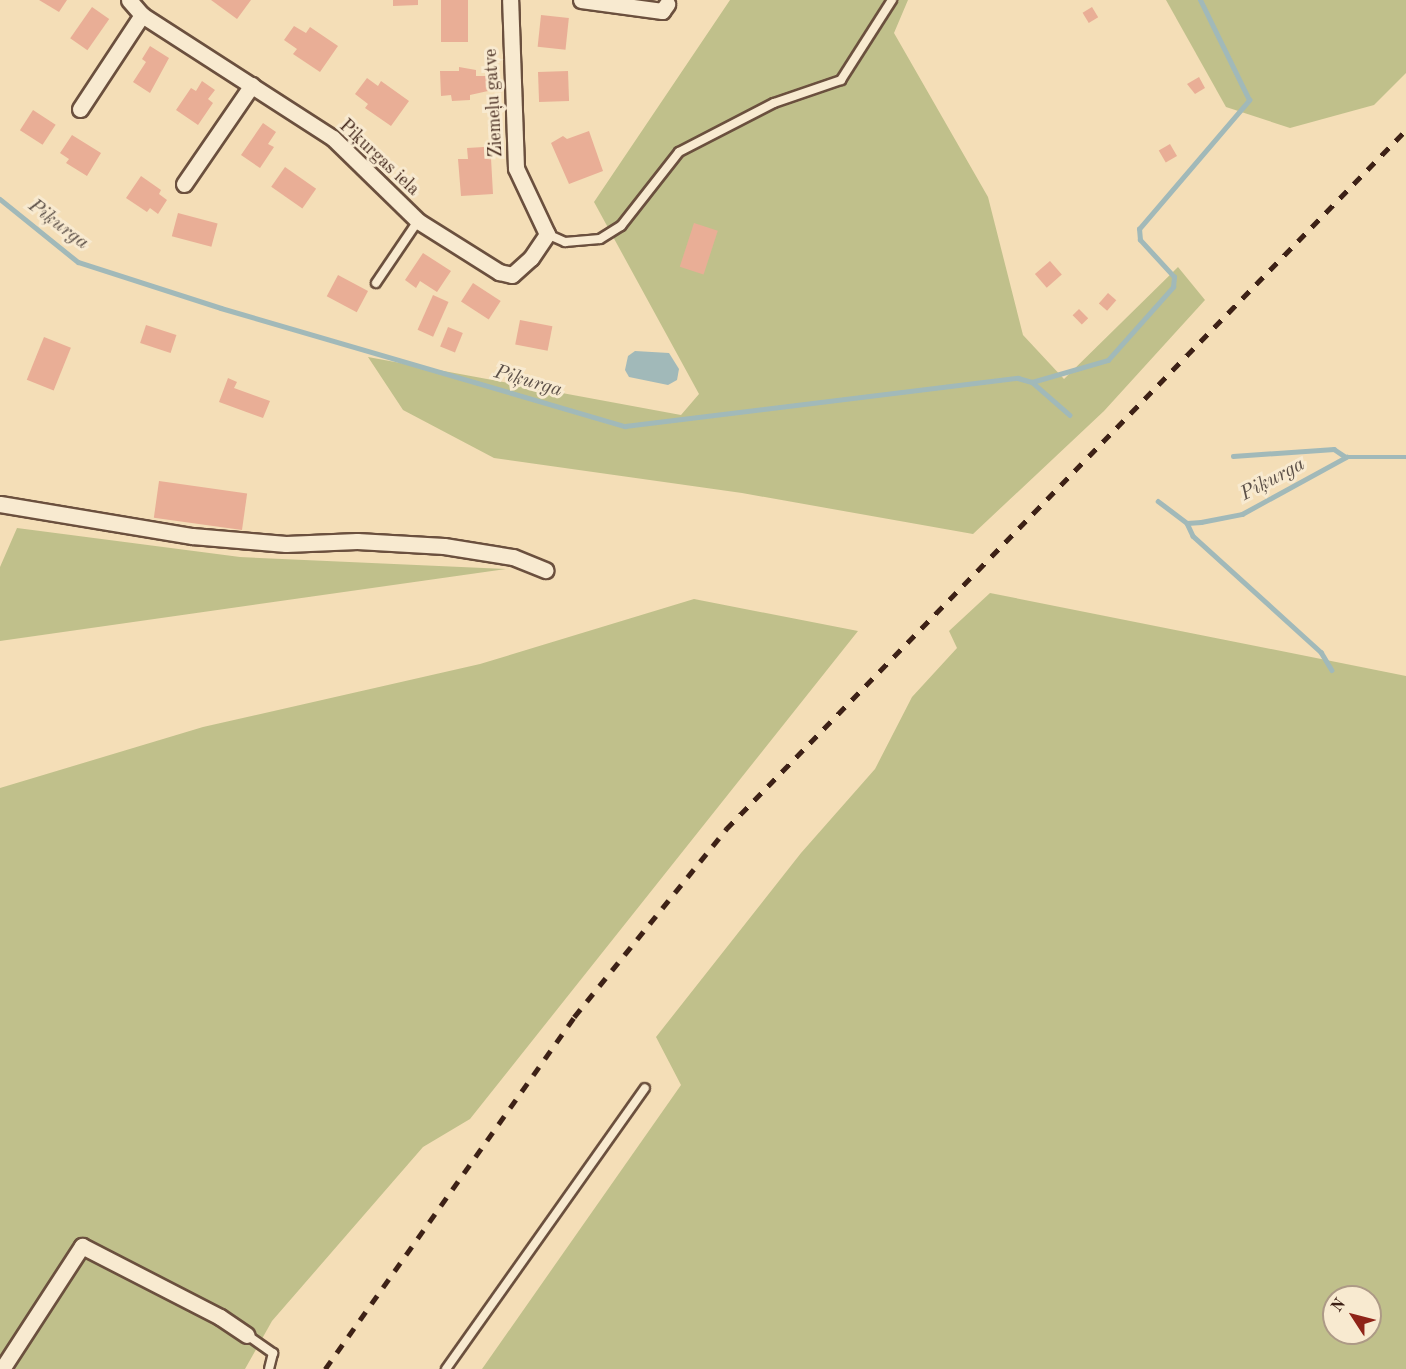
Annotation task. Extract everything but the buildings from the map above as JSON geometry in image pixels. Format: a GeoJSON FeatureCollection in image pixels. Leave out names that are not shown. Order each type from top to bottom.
{"type":"FeatureCollection","features":[{"type":"Feature","properties":{"kind":"street","name":"Piķurgas iela"},"geometry":{"type":"LineString","coordinates":[[129,0],[142,15],[333,138],[418,221],[499,272],[512,274],[531,258],[547,234]]}},
{"type":"Feature","properties":{"kind":"street","name":"Ziemeļu gatve"},"geometry":{"type":"LineString","coordinates":[[510,0],[516,168],[547,234]]}},
{"type":"Feature","properties":{"kind":"street"},"geometry":{"type":"LineString","coordinates":[[580,0],[662,11],[667,4]]}},
{"type":"Feature","properties":{"kind":"street"},"geometry":{"type":"LineString","coordinates":[[80,109],[142,15]]}},
{"type":"Feature","properties":{"kind":"street"},"geometry":{"type":"LineString","coordinates":[[184,184],[252,85]]}},
{"type":"Feature","properties":{"kind":"street"},"geometry":{"type":"LineString","coordinates":[[0,504],[224,539],[286,544],[357,541],[444,546],[513,557],[546,570]]}},
{"type":"Feature","properties":{"kind":"street"},"geometry":{"type":"LineString","coordinates":[[2,1369],[82,1246],[220,1317],[247,1335]]}},
{"type":"Feature","properties":{"kind":"lane"},"geometry":{"type":"LineString","coordinates":[[547,234],[566,242],[600,238],[621,226],[679,152],[774,103],[841,80],[892,0]]}},
{"type":"Feature","properties":{"kind":"lane","name":"Piķurgas iela"},"geometry":{"type":"LineString","coordinates":[[376,283],[418,221]]}},
{"type":"Feature","properties":{"kind":"lane"},"geometry":{"type":"LineString","coordinates":[[446,1369],[645,1088]]}},
{"type":"Feature","properties":{"kind":"lane"},"geometry":{"type":"LineString","coordinates":[[247,1335],[273,1353],[270,1369]]}},
{"type":"Feature","properties":{"kind":"green space"},"geometry":{"type":"Polygon","coordinates":[[[730,0],[908,0],[894,33],[988,197],[1023,335],[1064,379],[1178,267],[1205,300],[1104,411],[973,534],[742,493],[494,458],[403,410],[368,357],[681,415],[699,394],[594,202],[730,0]]]}},
{"type":"Feature","properties":{"kind":"green space"},"geometry":{"type":"Polygon","coordinates":[[[1166,0],[1406,0],[1406,73],[1374,105],[1290,128],[1226,107],[1166,0]]]}},
{"type":"Feature","properties":{"kind":"green space"},"geometry":{"type":"Polygon","coordinates":[[[17,528],[240,557],[506,569],[0,641],[0,567],[17,528]]]}},
{"type":"Feature","properties":{"kind":"green space"},"geometry":{"type":"Polygon","coordinates":[[[990,593],[1406,676],[1406,1369],[482,1369],[681,1085],[656,1037],[801,853],[875,769],[912,697],[957,648],[949,631],[990,593]]]}},
{"type":"Feature","properties":{"kind":"green space"},"geometry":{"type":"Polygon","coordinates":[[[694,599],[858,631],[470,1119],[423,1147],[272,1321],[245,1369],[0,1369],[0,788],[203,727],[480,664],[694,599]]]}},
{"type":"Feature","properties":{"kind":"water"},"geometry":{"type":"Polygon","coordinates":[[[635,351],[669,353],[679,369],[677,380],[668,385],[629,377],[625,370],[628,356],[635,351]]]}},
{"type":"Feature","properties":{"kind":"waterway"},"geometry":{"type":"LineString","coordinates":[[1032,382],[1108,360],[1173,287],[1174,277],[1140,240],[1139,229],[1249,100],[1200,0]]}},
{"type":"Feature","properties":{"kind":"waterway","name":"Piķurga"},"geometry":{"type":"LineString","coordinates":[[0,199],[78,262],[221,308],[625,426],[1018,378],[1032,382],[1070,415]]}},
{"type":"Feature","properties":{"kind":"waterway"},"geometry":{"type":"LineString","coordinates":[[1233,456],[1334,449],[1346,457]]}},
{"type":"Feature","properties":{"kind":"waterway","name":"Piķurga"},"geometry":{"type":"LineString","coordinates":[[1158,501],[1187,523],[1201,522],[1242,514],[1346,457],[1406,457]]}},
{"type":"Feature","properties":{"kind":"waterway"},"geometry":{"type":"LineString","coordinates":[[1187,523],[1193,536],[1321,652],[1332,670]]}},
{"type":"Feature","properties":{"kind":"railway"},"geometry":{"type":"LineString","coordinates":[[325,1369],[574,1017],[726,829],[1406,130]]}}]}
